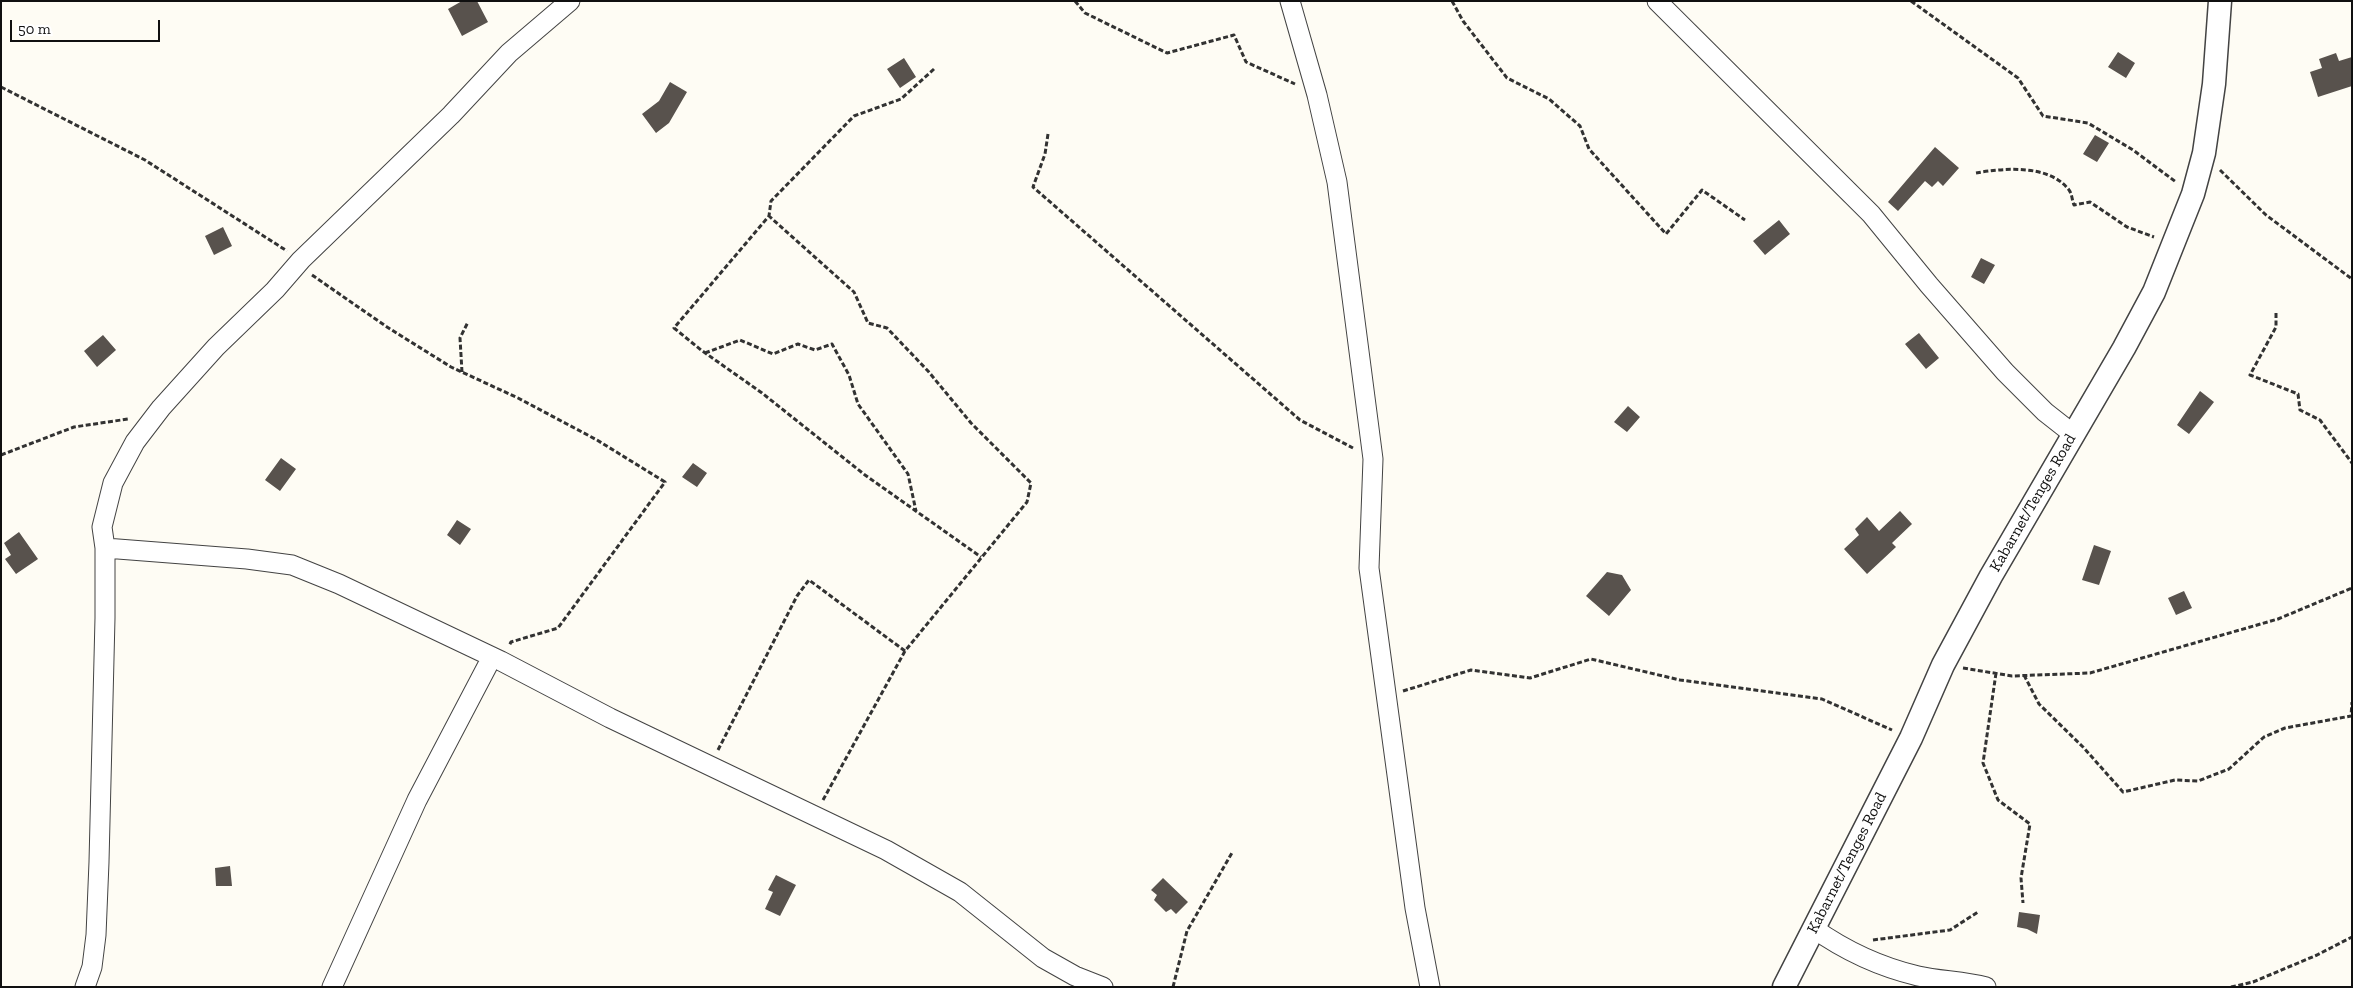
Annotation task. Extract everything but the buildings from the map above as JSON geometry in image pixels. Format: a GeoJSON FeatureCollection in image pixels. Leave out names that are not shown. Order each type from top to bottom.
{"type":"FeatureCollection","features":[{"type":"Feature","properties":{"kind":"street"},"geometry":{"type":"LineString","coordinates":[[85,987],[92,967],[96,935],[105,548],[102,527],[113,483],[135,442],[155,416],[216,347],[275,290],[300,260],[450,115],[509,53],[570,1]]}},
{"type":"Feature","properties":{"kind":"street"},"geometry":{"type":"LineString","coordinates":[[1290,1],[1318,95],[1337,182],[1373,459],[1369,568],[1376,626],[1388,696],[1389,725],[1415,908],[1430,987]]}},
{"type":"Feature","properties":{"kind":"street"},"geometry":{"type":"LineString","coordinates":[[1657,1],[1871,214],[1929,285],[2005,372],[2045,412],[2073,434]]}},
{"type":"Feature","properties":{"kind":"street","name":"Kabarnet/Tenges Road"},"geometry":{"type":"LineString","coordinates":[[1784,987],[1911,738],[1943,665],[2154,292],[2193,194],[2204,154],[2214,84],[2220,1]]}},
{"type":"Feature","properties":{"kind":"street"},"geometry":{"type":"LineString","coordinates":[[105,548],[247,559],[292,565],[339,584],[496,659],[709,766],[886,850],[960,892],[1044,958],[1075,976],[1103,987]]}},
{"type":"Feature","properties":{"kind":"street"},"geometry":{"type":"LineString","coordinates":[[332,987],[417,800],[496,659]]}},
{"type":"Feature","properties":{"kind":"street"},"geometry":{"type":"LineString","coordinates":[[1813,928],[1840,947],[1918,976],[1986,987]]}},
{"type":"Feature","properties":{"kind":"path"},"geometry":{"type":"LineString","coordinates":[[1075,1],[1085,13],[1167,52],[1234,35],[1246,62],[1318,95]]}},
{"type":"Feature","properties":{"kind":"path"},"geometry":{"type":"LineString","coordinates":[[1452,1],[1463,21],[1507,78],[1549,99],[1580,126],[1589,149],[1666,234],[1702,190],[1745,220]]}},
{"type":"Feature","properties":{"kind":"path"},"geometry":{"type":"LineString","coordinates":[[1911,1],[2018,78],[2043,116],[2088,123],[2133,150],[2193,194]]}},
{"type":"Feature","properties":{"kind":"path"},"geometry":{"type":"LineString","coordinates":[[934,69],[901,99],[854,116],[771,201],[769,216],[674,328],[705,353],[762,393],[865,475],[981,557]]}},
{"type":"Feature","properties":{"kind":"path"},"geometry":{"type":"LineString","coordinates":[[1,87],[145,160],[300,260],[314,277],[387,327],[462,373],[518,398],[596,440],[665,482],[558,628],[511,642],[496,659]]}},
{"type":"Feature","properties":{"kind":"path"},"geometry":{"type":"LineString","coordinates":[[1048,134],[1045,154],[1033,187],[1300,420],[1373,459]]}},
{"type":"Feature","properties":{"kind":"path"},"geometry":{"type":"LineString","coordinates":[[2204,154],[2266,215],[2352,279]]}},
{"type":"Feature","properties":{"kind":"path"},"geometry":{"type":"LineString","coordinates":[[1976,173],[2003,168],[2033,170],[2058,180],[2070,191],[2074,205],[2090,202],[2127,227],[2174,244]]}},
{"type":"Feature","properties":{"kind":"path"},"geometry":{"type":"LineString","coordinates":[[769,216],[854,292],[868,323],[887,328],[928,371],[971,423],[1031,483],[1027,502],[905,651],[815,816]]}},
{"type":"Feature","properties":{"kind":"path"},"geometry":{"type":"LineString","coordinates":[[2276,312],[2276,327],[2250,375],[2298,394],[2300,410],[2320,420],[2352,463]]}},
{"type":"Feature","properties":{"kind":"path"},"geometry":{"type":"LineString","coordinates":[[462,373],[460,338],[468,322]]}},
{"type":"Feature","properties":{"kind":"path"},"geometry":{"type":"LineString","coordinates":[[705,353],[740,340],[774,354],[798,344],[815,350],[832,344],[849,375],[858,404],[908,474],[916,511]]}},
{"type":"Feature","properties":{"kind":"path"},"geometry":{"type":"LineString","coordinates":[[1,454],[74,427],[155,416]]}},
{"type":"Feature","properties":{"kind":"path"},"geometry":{"type":"LineString","coordinates":[[709,766],[797,596],[809,580],[905,651]]}},
{"type":"Feature","properties":{"kind":"path"},"geometry":{"type":"LineString","coordinates":[[1943,665],[2024,675],[2090,673],[2278,619],[2352,588]]}},
{"type":"Feature","properties":{"kind":"path"},"geometry":{"type":"LineString","coordinates":[[1388,696],[1471,670],[1530,678],[1591,659],[1680,680],[1822,699],[1911,738]]}},
{"type":"Feature","properties":{"kind":"path"},"geometry":{"type":"LineString","coordinates":[[1996,673],[1983,763],[1998,800],[2030,824],[2021,878],[2023,903]]}},
{"type":"Feature","properties":{"kind":"path"},"geometry":{"type":"LineString","coordinates":[[2024,675],[2039,704],[2083,747],[2123,792],[2175,780],[2198,781],[2229,769],[2264,736],[2285,728],[2351,716],[2352,702]]}},
{"type":"Feature","properties":{"kind":"path"},"geometry":{"type":"LineString","coordinates":[[1173,987],[1187,931],[1233,851]]}},
{"type":"Feature","properties":{"kind":"path"},"geometry":{"type":"LineString","coordinates":[[1840,947],[1877,939],[1950,930],[1978,912]]}},
{"type":"Feature","properties":{"kind":"path"},"geometry":{"type":"LineString","coordinates":[[2231,987],[2262,978],[2317,955],[2352,936]]}}]}
